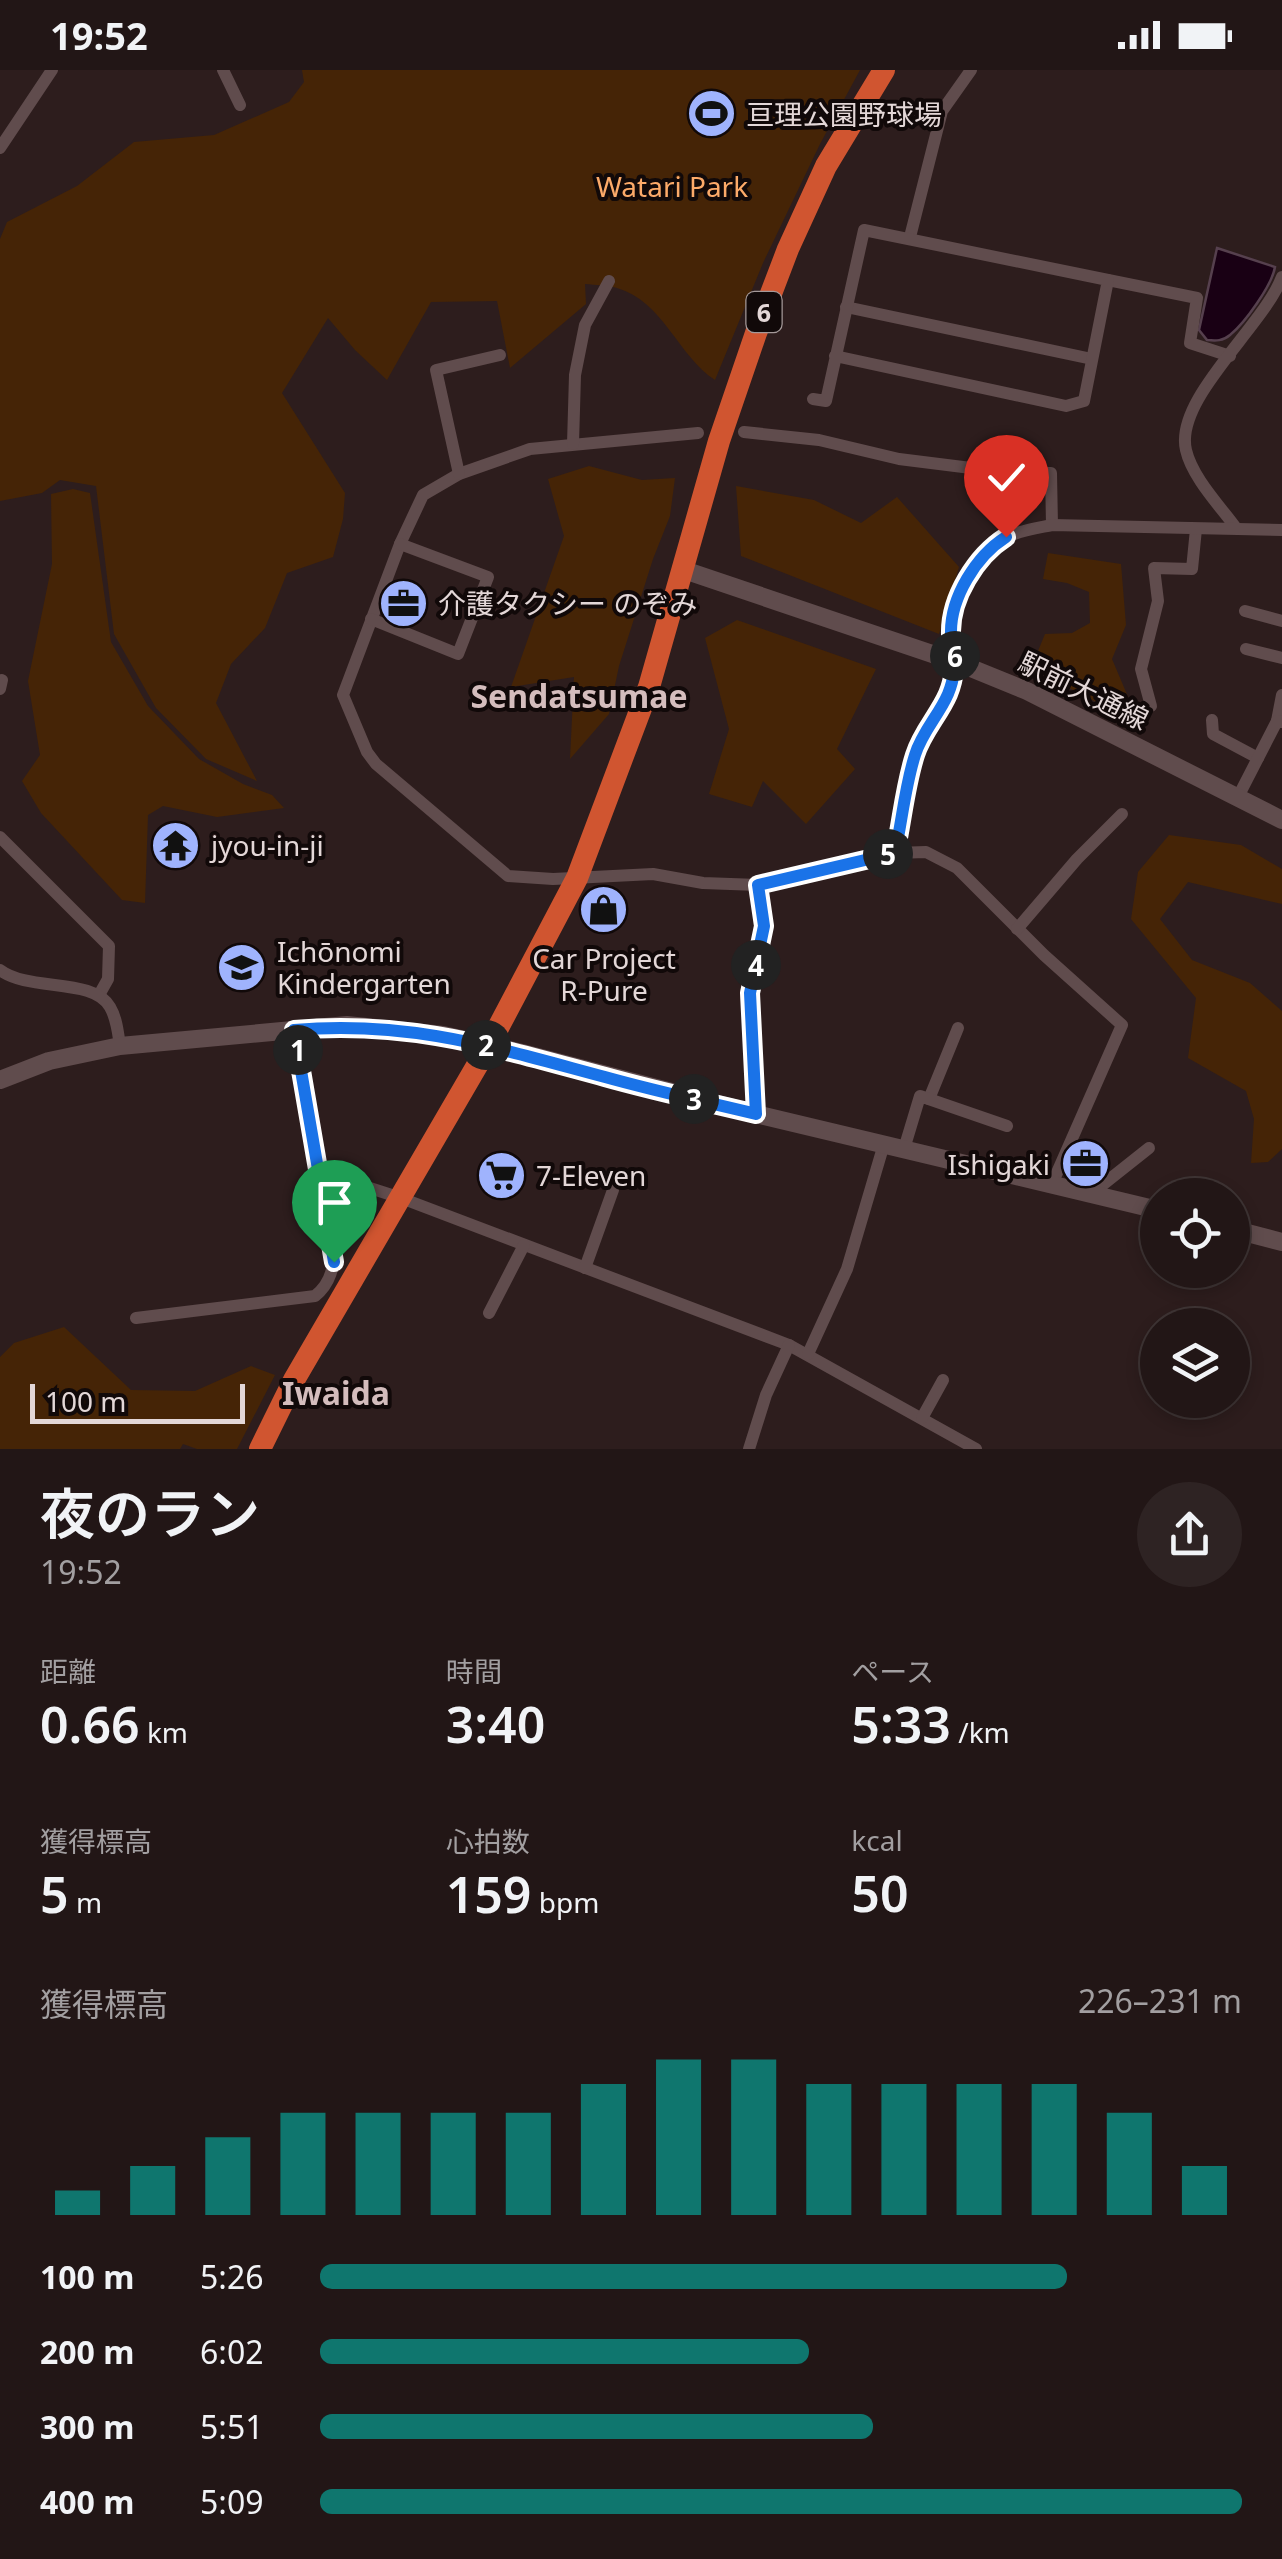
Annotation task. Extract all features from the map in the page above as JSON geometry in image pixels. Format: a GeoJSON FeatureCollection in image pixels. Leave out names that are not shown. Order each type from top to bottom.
{"type":"FeatureCollection","features":[{"type":"Feature","properties":{"kind":"highway","name":"6"},"geometry":{"type":"LineString","coordinates":[[260,1449],[294,1380],[489,1045],[577,878],[649,687],[725,423],[788,249],[826,166],[884,70]]}},
{"type":"Feature","properties":{"kind":"street"},"geometry":{"type":"LineString","coordinates":[[0,148],[52,70]]}},
{"type":"Feature","properties":{"kind":"street"},"geometry":{"type":"LineString","coordinates":[[223,70],[240,105]]}},
{"type":"Feature","properties":{"kind":"street"},"geometry":{"type":"LineString","coordinates":[[910,237],[942,111],[971,70]]}},
{"type":"Feature","properties":{"kind":"street"},"geometry":{"type":"LineString","coordinates":[[814,399],[826,402],[864,230],[1197,298],[1190,343],[1230,356]]}},
{"type":"Feature","properties":{"kind":"street"},"geometry":{"type":"LineString","coordinates":[[1236,528],[1186,453],[1184,432],[1200,393],[1278,289],[1282,277]]}},
{"type":"Feature","properties":{"kind":"street"},"geometry":{"type":"LineString","coordinates":[[835,356],[1066,406],[1084,401],[1108,280]]}},
{"type":"Feature","properties":{"kind":"street"},"geometry":{"type":"LineString","coordinates":[[572,444],[575,376],[585,326],[609,282]]}},
{"type":"Feature","properties":{"kind":"street"},"geometry":{"type":"LineString","coordinates":[[846,307],[1092,359]]}},
{"type":"Feature","properties":{"kind":"street"},"geometry":{"type":"LineString","coordinates":[[459,474],[436,370],[500,355]]}},
{"type":"Feature","properties":{"kind":"street"},"geometry":{"type":"LineString","coordinates":[[744,432],[819,440],[899,459],[1011,473],[1051,473],[1052,525]]}},
{"type":"Feature","properties":{"kind":"street"},"geometry":{"type":"LineString","coordinates":[[698,433],[530,449],[459,474],[424,495],[400,544],[342,695],[376,764],[508,876],[653,874],[703,883],[758,885],[895,853],[926,852],[957,868],[1122,1025],[1052,1184]]}},
{"type":"Feature","properties":{"kind":"street"},"geometry":{"type":"LineString","coordinates":[[895,853],[914,757],[948,694],[956,662],[950,636],[958,599],[980,560],[1006,537],[1052,525],[1282,530]]}},
{"type":"Feature","properties":{"kind":"street"},"geometry":{"type":"LineString","coordinates":[[1150,706],[1141,668],[1158,601],[1154,568],[1192,569],[1196,529]]}},
{"type":"Feature","properties":{"kind":"street"},"geometry":{"type":"LineString","coordinates":[[371,620],[458,654],[488,577],[400,544]]}},
{"type":"Feature","properties":{"kind":"street","name":"駅前大通線"},"geometry":{"type":"LineString","coordinates":[[684,570],[956,662],[1062,706],[1282,820]]}},
{"type":"Feature","properties":{"kind":"street"},"geometry":{"type":"LineString","coordinates":[[1244,611],[1282,621]]}},
{"type":"Feature","properties":{"kind":"street"},"geometry":{"type":"LineString","coordinates":[[1246,649],[1282,658]]}},
{"type":"Feature","properties":{"kind":"street"},"geometry":{"type":"LineString","coordinates":[[1238,797],[1279,722],[1282,695]]}},
{"type":"Feature","properties":{"kind":"street"},"geometry":{"type":"LineString","coordinates":[[1212,720],[1213,734],[1258,758]]}},
{"type":"Feature","properties":{"kind":"street"},"geometry":{"type":"LineString","coordinates":[[1017,929],[1122,814]]}},
{"type":"Feature","properties":{"kind":"street"},"geometry":{"type":"LineString","coordinates":[[0,838],[109,946],[108,978],[99,995]]}},
{"type":"Feature","properties":{"kind":"street"},"geometry":{"type":"LineString","coordinates":[[756,1114],[750,993],[764,926],[758,885]]}},
{"type":"Feature","properties":{"kind":"street"},"geometry":{"type":"LineString","coordinates":[[0,970],[30,984],[99,995],[115,1018],[120,1046]]}},
{"type":"Feature","properties":{"kind":"street"},"geometry":{"type":"LineString","coordinates":[[0,1080],[50,1061],[120,1046],[347,1026],[443,1035],[1140,1206]]}},
{"type":"Feature","properties":{"kind":"street"},"geometry":{"type":"LineString","coordinates":[[930,1099],[958,1028]]}},
{"type":"Feature","properties":{"kind":"street"},"geometry":{"type":"LineString","coordinates":[[136,1318],[315,1296],[323,1290],[334,1262],[294,1030]]}},
{"type":"Feature","properties":{"kind":"street"},"geometry":{"type":"LineString","coordinates":[[904,1149],[920,1096],[1007,1126]]}},
{"type":"Feature","properties":{"kind":"street"},"geometry":{"type":"LineString","coordinates":[[808,1354],[846,1269],[884,1144]]}},
{"type":"Feature","properties":{"kind":"street"},"geometry":{"type":"LineString","coordinates":[[1091,1194],[1149,1148]]}},
{"type":"Feature","properties":{"kind":"street"},"geometry":{"type":"LineString","coordinates":[[320,1172],[402,1198],[789,1345],[976,1449]]}},
{"type":"Feature","properties":{"kind":"street"},"geometry":{"type":"LineString","coordinates":[[585,1268],[613,1190],[613,1176]]}},
{"type":"Feature","properties":{"kind":"street"},"geometry":{"type":"LineString","coordinates":[[1250,1234],[1282,1242]]}},
{"type":"Feature","properties":{"kind":"street"},"geometry":{"type":"LineString","coordinates":[[489,1313],[524,1245]]}},
{"type":"Feature","properties":{"kind":"street"},"geometry":{"type":"LineString","coordinates":[[750,1449],[766,1396],[789,1345]]}},
{"type":"Feature","properties":{"kind":"street"},"geometry":{"type":"LineString","coordinates":[[922,1418],[943,1380]]}},
{"type":"Feature","properties":{"kind":"green space","name":"Watari Park"},"geometry":{"type":"Polygon","coordinates":[[[302,70],[860,70],[763,263],[715,380],[702,370],[647,304],[609,286],[585,284],[586,304],[510,368],[497,301],[431,302],[387,380],[328,318],[282,393],[345,493],[333,557],[287,573],[265,628],[231,664],[216,703],[257,781],[206,759],[156,708],[114,634],[96,486],[60,480],[42,493],[0,501],[0,239],[7,222],[77,186],[134,142],[214,135],[289,102],[304,82],[302,70]]]}},
{"type":"Feature","properties":{"kind":"green space"},"geometry":{"type":"Polygon","coordinates":[[[589,466],[642,480],[675,478],[670,516],[619,666],[609,714],[570,759],[574,677],[511,687],[564,536],[548,479],[589,466]]]}},
{"type":"Feature","properties":{"kind":"green space"},"geometry":{"type":"Polygon","coordinates":[[[736,486],[814,500],[861,523],[897,497],[959,567],[939,634],[741,556],[736,486]]]}},
{"type":"Feature","properties":{"kind":"green space"},"geometry":{"type":"Polygon","coordinates":[[[73,489],[90,493],[111,642],[148,706],[199,759],[272,795],[284,808],[217,817],[163,806],[148,815],[145,903],[122,900],[41,813],[22,781],[40,755],[28,681],[52,564],[51,494],[73,489]]]}},
{"type":"Feature","properties":{"kind":"green space"},"geometry":{"type":"Polygon","coordinates":[[[1048,553],[1121,564],[1126,625],[1112,659],[1137,718],[1096,702],[1031,668],[1045,634],[1072,633],[1090,623],[1089,592],[1043,579],[1048,553]]]}},
{"type":"Feature","properties":{"kind":"green space"},"geometry":{"type":"Polygon","coordinates":[[[737,620],[876,669],[837,749],[855,769],[806,824],[763,781],[752,807],[709,794],[729,729],[705,638],[737,620]]]}},
{"type":"Feature","properties":{"kind":"green space"},"geometry":{"type":"Polygon","coordinates":[[[1169,835],[1241,845],[1282,869],[1282,904],[1188,882],[1160,919],[1192,960],[1250,983],[1282,1011],[1282,1149],[1268,1162],[1251,1163],[1254,1119],[1246,1091],[1188,1058],[1196,998],[1131,919],[1138,872],[1169,835]]]}},
{"type":"Feature","properties":{"kind":"green space"},"geometry":{"type":"Polygon","coordinates":[[[64,1327],[131,1390],[195,1391],[251,1366],[275,1375],[237,1449],[197,1449],[183,1444],[180,1449],[0,1449],[0,1357],[14,1343],[64,1327]]]}},
{"type":"Feature","properties":{"kind":"shaded area"},"geometry":{"type":"Polygon","coordinates":[[[1217,248],[1275,267],[1243,322],[1227,337],[1207,340],[1199,330],[1217,248]]]}},
{"type":"Feature","properties":{"kind":"place","name":"亘理公園野球場"},"geometry":{"type":"Point","coordinates":[711,114]}},
{"type":"Feature","properties":{"kind":"place","name":"介護タクシー のぞみ"},"geometry":{"type":"Point","coordinates":[403,603]}},
{"type":"Feature","properties":{"kind":"place","name":"jyou-in-ji"},"geometry":{"type":"Point","coordinates":[176,845]}},
{"type":"Feature","properties":{"kind":"place","name":"Car Project R-Pure"},"geometry":{"type":"Point","coordinates":[604,910]}},
{"type":"Feature","properties":{"kind":"place","name":"Ichōnomi Kindergarten"},"geometry":{"type":"Point","coordinates":[242,967]}},
{"type":"Feature","properties":{"kind":"place","name":"Ishigaki"},"geometry":{"type":"Point","coordinates":[1085,1164]}},
{"type":"Feature","properties":{"kind":"place","name":"7-Eleven"},"geometry":{"type":"Point","coordinates":[501,1175]}},
{"type":"Feature","properties":{"kind":"district","name":"Sendatsumae"},"geometry":{"type":"Point","coordinates":[579,695]}},
{"type":"Feature","properties":{"kind":"district","name":"Iwaida"},"geometry":{"type":"Point","coordinates":[336,1392]}},
{"type":"Feature","properties":{"kind":"route"},"geometry":{"type":"LineString","coordinates":[[334,1262],[294,1030],[347,1026],[443,1035],[756,1114],[750,993],[764,926],[758,885],[895,853],[914,757],[948,694],[956,662],[950,636],[958,599],[980,560],[1006,537]]}}]}
